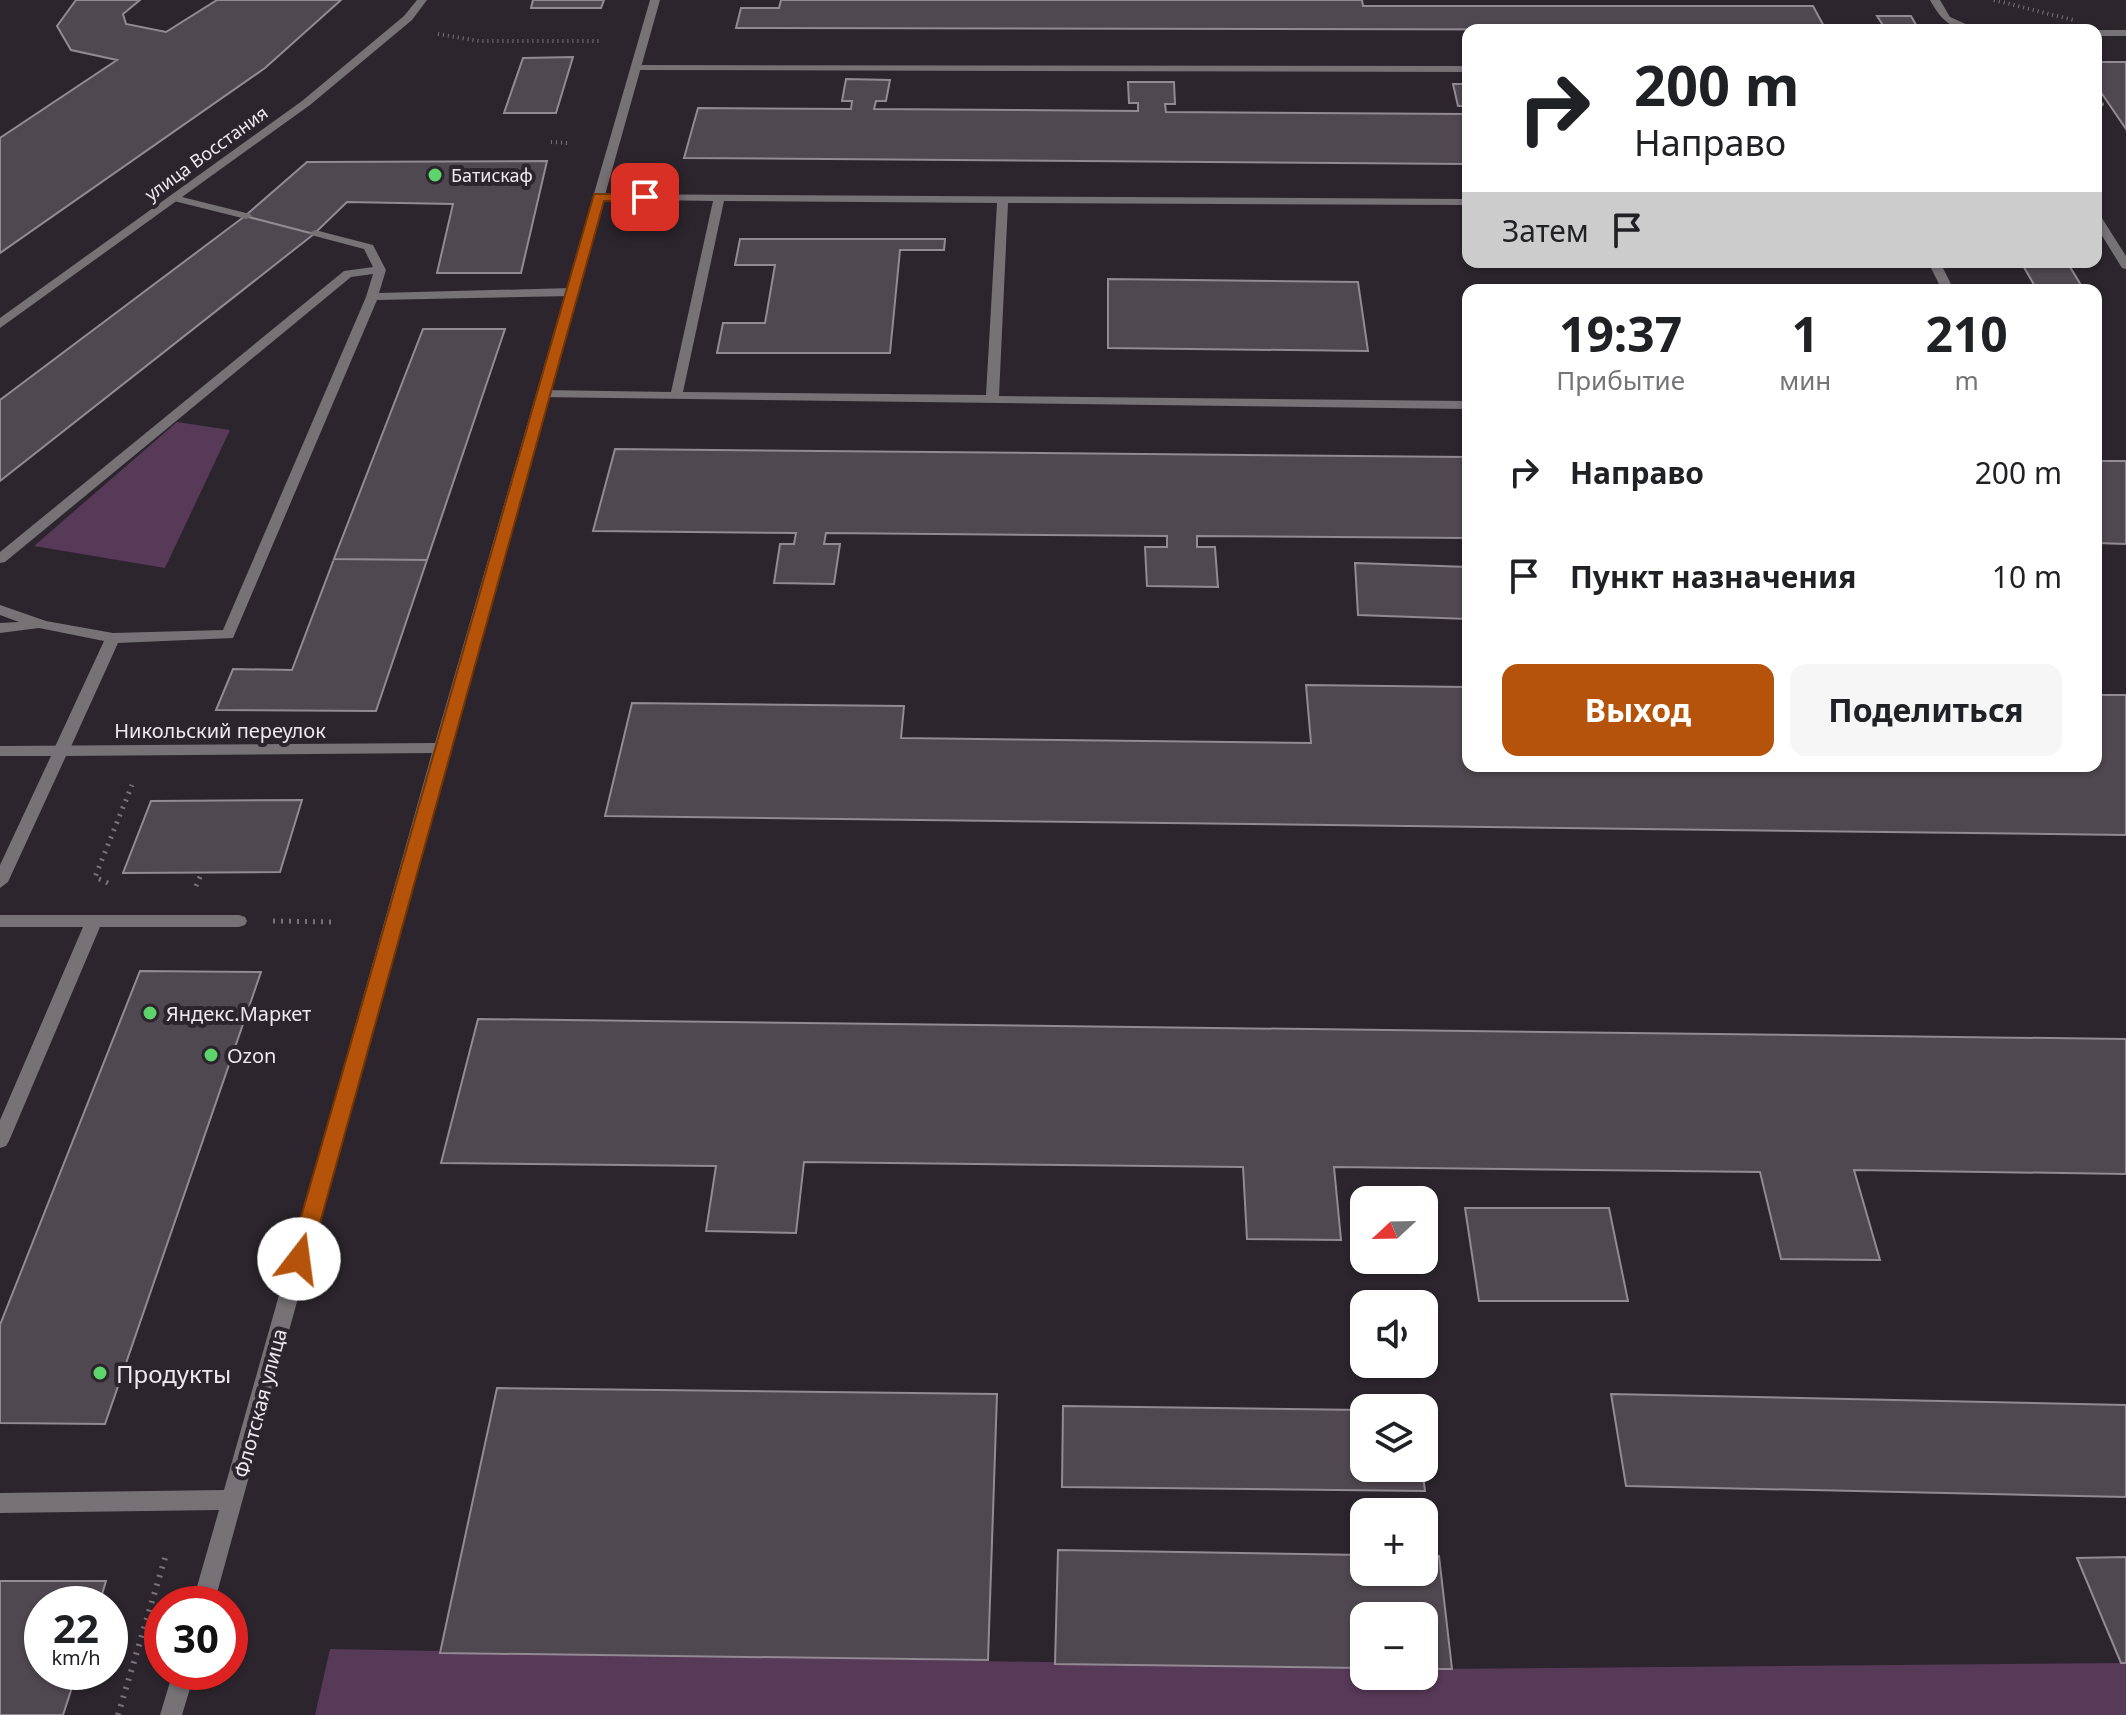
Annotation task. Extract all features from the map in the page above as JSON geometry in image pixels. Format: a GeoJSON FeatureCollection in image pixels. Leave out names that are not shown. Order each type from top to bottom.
{"type":"FeatureCollection","features":[{"type":"Feature","properties":{"kind":"street","name":"улица Восстания"},"geometry":{"type":"LineString","coordinates":[[0,324],[306,103],[408,18],[422,0]]}},
{"type":"Feature","properties":{"kind":"street","name":"Флотская улица"},"geometry":{"type":"LineString","coordinates":[[208,1586],[441,748],[655,0]]}},
{"type":"Feature","properties":{"kind":"street"},"geometry":{"type":"LineString","coordinates":[[1935,0],[1946,19],[1959,24]]}},
{"type":"Feature","properties":{"kind":"street"},"geometry":{"type":"LineString","coordinates":[[2102,33],[2126,33]]}},
{"type":"Feature","properties":{"kind":"street"},"geometry":{"type":"LineString","coordinates":[[636,68],[1462,69]]}},
{"type":"Feature","properties":{"kind":"street"},"geometry":{"type":"LineString","coordinates":[[599,197],[1462,202]]}},
{"type":"Feature","properties":{"kind":"street"},"geometry":{"type":"LineString","coordinates":[[174,198],[246,216]]}},
{"type":"Feature","properties":{"kind":"street"},"geometry":{"type":"LineString","coordinates":[[676,396],[719,198]]}},
{"type":"Feature","properties":{"kind":"street"},"geometry":{"type":"LineString","coordinates":[[992,399],[1003,199]]}},
{"type":"Feature","properties":{"kind":"street"},"geometry":{"type":"LineString","coordinates":[[2102,227],[2126,265]]}},
{"type":"Feature","properties":{"kind":"street"},"geometry":{"type":"LineString","coordinates":[[0,610],[44,625],[113,638],[228,635],[372,297],[380,270],[369,247],[315,233]]}},
{"type":"Feature","properties":{"kind":"street"},"geometry":{"type":"LineString","coordinates":[[0,559],[348,274],[380,270]]}},
{"type":"Feature","properties":{"kind":"street"},"geometry":{"type":"LineString","coordinates":[[372,297],[572,292]]}},
{"type":"Feature","properties":{"kind":"street"},"geometry":{"type":"LineString","coordinates":[[542,394],[1462,405]]}},
{"type":"Feature","properties":{"kind":"street"},"geometry":{"type":"LineString","coordinates":[[0,628],[44,625]]}},
{"type":"Feature","properties":{"kind":"street"},"geometry":{"type":"LineString","coordinates":[[0,882],[113,638]]}},
{"type":"Feature","properties":{"kind":"street","name":"Никольский переулок"},"geometry":{"type":"LineString","coordinates":[[0,751],[441,748]]}},
{"type":"Feature","properties":{"kind":"street"},"geometry":{"type":"LineString","coordinates":[[0,921],[239,921]]}},
{"type":"Feature","properties":{"kind":"street"},"geometry":{"type":"LineString","coordinates":[[0,1141],[94,921]]}},
{"type":"Feature","properties":{"kind":"street"},"geometry":{"type":"LineString","coordinates":[[0,1503],[233,1500]]}},
{"type":"Feature","properties":{"kind":"street"},"geometry":{"type":"LineString","coordinates":[[171,1715],[179,1690]]}},
{"type":"Feature","properties":{"kind":"path"},"geometry":{"type":"LineString","coordinates":[[433,33],[479,41],[600,41]]}},
{"type":"Feature","properties":{"kind":"path"},"geometry":{"type":"LineString","coordinates":[[551,142],[568,143]]}},
{"type":"Feature","properties":{"kind":"path"},"geometry":{"type":"LineString","coordinates":[[120,890],[95,877],[134,778]]}},
{"type":"Feature","properties":{"kind":"path"},"geometry":{"type":"LineString","coordinates":[[239,921],[336,922]]}},
{"type":"Feature","properties":{"kind":"path"},"geometry":{"type":"LineString","coordinates":[[118,1715],[165,1558]]}},
{"type":"Feature","properties":{"kind":"shaded area"},"geometry":{"type":"Polygon","coordinates":[[[177,422],[230,430],[165,568],[34,546],[177,422]]]}},
{"type":"Feature","properties":{"kind":"shaded area"},"geometry":{"type":"Polygon","coordinates":[[[330,1649],[1350,1668],[1350,1690],[1438,1690],[1438,1669],[2126,1663],[2126,1715],[315,1715],[330,1649]]]}},
{"type":"Feature","properties":{"kind":"building"},"geometry":{"type":"Polygon","coordinates":[[[76,0],[140,0],[123,14],[126,24],[166,32],[217,0],[341,0],[265,68],[0,253],[0,138],[117,60],[71,50],[57,26],[76,0]]]}},
{"type":"Feature","properties":{"kind":"building"},"geometry":{"type":"Polygon","coordinates":[[[533,0],[604,0],[601,8],[531,8],[533,0]]]}},
{"type":"Feature","properties":{"kind":"building"},"geometry":{"type":"Polygon","coordinates":[[[781,0],[1362,0],[1363,6],[1813,6],[1823,24],[1462,24],[1462,29],[736,28],[741,8],[779,8],[781,0]]]}},
{"type":"Feature","properties":{"kind":"building"},"geometry":{"type":"Polygon","coordinates":[[[1877,16],[1911,16],[1916,24],[1882,24],[1877,16]]]}},
{"type":"Feature","properties":{"kind":"building"},"geometry":{"type":"Polygon","coordinates":[[[573,57],[556,113],[504,113],[523,58],[573,57]]]}},
{"type":"Feature","properties":{"kind":"building"},"geometry":{"type":"Polygon","coordinates":[[[2102,62],[2126,62],[2126,129],[2102,94],[2102,62]]]}},
{"type":"Feature","properties":{"kind":"building"},"geometry":{"type":"Polygon","coordinates":[[[846,79],[890,80],[886,101],[876,101],[874,109],[1138,111],[1138,103],[1129,103],[1128,82],[1174,82],[1175,104],[1165,104],[1166,112],[1462,114],[1462,164],[684,158],[698,108],[851,109],[852,101],[842,101],[846,79]]]}},
{"type":"Feature","properties":{"kind":"building"},"geometry":{"type":"Polygon","coordinates":[[[1453,84],[1462,84],[1462,106],[1458,106],[1453,84]]]}},
{"type":"Feature","properties":{"kind":"building"},"geometry":{"type":"Polygon","coordinates":[[[547,161],[521,273],[437,273],[453,204],[347,202],[314,234],[245,216],[307,162],[547,161]]]}},
{"type":"Feature","properties":{"kind":"building"},"geometry":{"type":"Polygon","coordinates":[[[245,216],[314,234],[0,481],[0,400],[245,216]]]}},
{"type":"Feature","properties":{"kind":"building"},"geometry":{"type":"Polygon","coordinates":[[[740,239],[945,239],[944,250],[900,250],[890,353],[717,353],[723,323],[765,323],[775,265],[735,265],[740,239]]]}},
{"type":"Feature","properties":{"kind":"building"},"geometry":{"type":"Polygon","coordinates":[[[2024,268],[2071,268],[2080,284],[2034,284],[2024,268]]]}},
{"type":"Feature","properties":{"kind":"building"},"geometry":{"type":"Polygon","coordinates":[[[1108,279],[1358,282],[1368,351],[1108,348],[1108,279]]]}},
{"type":"Feature","properties":{"kind":"building"},"geometry":{"type":"Polygon","coordinates":[[[423,329],[505,329],[427,560],[334,559],[423,329]]]}},
{"type":"Feature","properties":{"kind":"building"},"geometry":{"type":"Polygon","coordinates":[[[615,449],[1462,457],[1462,538],[1197,536],[1197,547],[1215,547],[1218,587],[1147,586],[1145,547],[1167,547],[1167,536],[826,533],[824,544],[840,544],[834,584],[774,583],[780,544],[794,544],[796,533],[593,531],[615,449]]]}},
{"type":"Feature","properties":{"kind":"building"},"geometry":{"type":"Polygon","coordinates":[[[2102,461],[2126,461],[2126,544],[2102,543],[2102,461]]]}},
{"type":"Feature","properties":{"kind":"building"},"geometry":{"type":"Polygon","coordinates":[[[334,559],[427,560],[376,711],[216,710],[233,669],[292,670],[334,559]]]}},
{"type":"Feature","properties":{"kind":"building"},"geometry":{"type":"Polygon","coordinates":[[[1355,563],[1462,567],[1462,619],[1358,615],[1355,563]]]}},
{"type":"Feature","properties":{"kind":"building"},"geometry":{"type":"Polygon","coordinates":[[[1306,685],[1462,687],[1462,772],[2102,772],[2102,695],[2126,695],[2126,835],[605,816],[632,703],[904,706],[901,738],[1311,743],[1306,685]]]}},
{"type":"Feature","properties":{"kind":"building"},"geometry":{"type":"Polygon","coordinates":[[[302,800],[280,872],[123,873],[151,801],[302,800]]]}},
{"type":"Feature","properties":{"kind":"building"},"geometry":{"type":"Polygon","coordinates":[[[140,971],[261,972],[105,1424],[0,1423],[0,1325],[140,971]]]}},
{"type":"Feature","properties":{"kind":"building"},"geometry":{"type":"Polygon","coordinates":[[[478,1019],[2126,1039],[2126,1174],[1854,1170],[1880,1260],[1781,1259],[1760,1172],[1334,1167],[1341,1240],[1247,1239],[1243,1167],[804,1162],[796,1233],[706,1231],[716,1166],[441,1163],[478,1019]]]}},
{"type":"Feature","properties":{"kind":"building"},"geometry":{"type":"Polygon","coordinates":[[[1465,1208],[1609,1208],[1628,1301],[1479,1301],[1465,1208]]]}},
{"type":"Feature","properties":{"kind":"building"},"geometry":{"type":"Polygon","coordinates":[[[497,1388],[997,1394],[988,1660],[440,1653],[497,1388]]]}},
{"type":"Feature","properties":{"kind":"building"},"geometry":{"type":"Polygon","coordinates":[[[1611,1394],[2126,1405],[2126,1497],[1626,1486],[1611,1394]]]}},
{"type":"Feature","properties":{"kind":"building"},"geometry":{"type":"Polygon","coordinates":[[[1063,1406],[1350,1410],[1350,1482],[1424,1482],[1425,1491],[1062,1487],[1063,1406]]]}},
{"type":"Feature","properties":{"kind":"building"},"geometry":{"type":"Polygon","coordinates":[[[1058,1550],[1350,1555],[1350,1586],[1438,1586],[1439,1556],[1452,1669],[1438,1669],[1438,1602],[1350,1602],[1350,1668],[1055,1664],[1058,1550]]]}},
{"type":"Feature","properties":{"kind":"building"},"geometry":{"type":"Polygon","coordinates":[[[2126,1557],[2126,1663],[2121,1663],[2077,1558],[2126,1557]]]}},
{"type":"Feature","properties":{"kind":"building"},"geometry":{"type":"Polygon","coordinates":[[[0,1581],[106,1581],[104,1586],[24,1586],[24,1690],[71,1690],[63,1715],[0,1715],[0,1581]]]}},
{"type":"Feature","properties":{"kind":"place","name":"Батискаф"},"geometry":{"type":"Point","coordinates":[435,175]}},
{"type":"Feature","properties":{"kind":"place","name":"Яндекс.Маркет"},"geometry":{"type":"Point","coordinates":[150,1013]}},
{"type":"Feature","properties":{"kind":"place","name":"Ozon"},"geometry":{"type":"Point","coordinates":[211,1055]}},
{"type":"Feature","properties":{"kind":"place","name":"Продукты"},"geometry":{"type":"Point","coordinates":[100,1373]}},
{"type":"Feature","properties":{"kind":"route"},"geometry":{"type":"LineString","coordinates":[[299,1259],[599,197],[645,197]]}}]}
